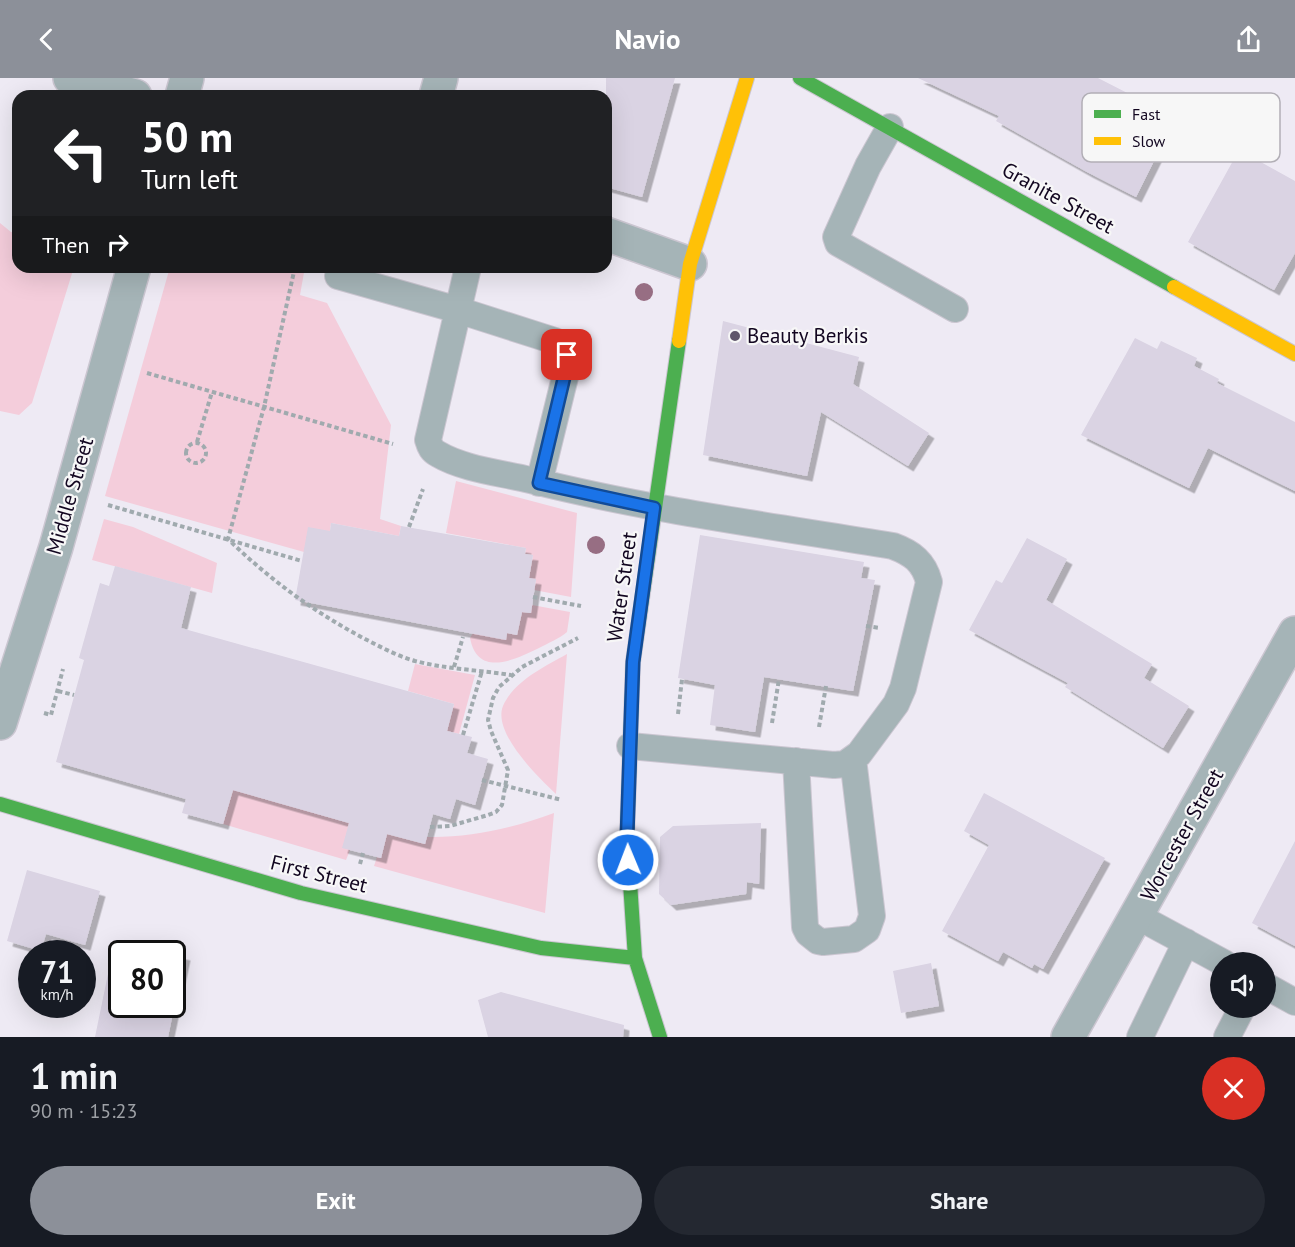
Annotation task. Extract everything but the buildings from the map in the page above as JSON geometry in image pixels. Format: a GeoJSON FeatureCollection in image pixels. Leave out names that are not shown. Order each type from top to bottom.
{"type":"FeatureCollection","features":[{"type":"Feature","properties":{"kind":"main road","name":"Water Street"},"geometry":{"type":"LineString","coordinates":[[660,1037],[635,958],[627,837],[633,662],[690,264],[747,78]]}},
{"type":"Feature","properties":{"kind":"main road","name":"Granite Street"},"geometry":{"type":"LineString","coordinates":[[800,78],[1295,354]]}},
{"type":"Feature","properties":{"kind":"main road","name":"First Street"},"geometry":{"type":"LineString","coordinates":[[0,804],[301,893],[541,948],[635,958]]}},
{"type":"Feature","properties":{"kind":"street"},"geometry":{"type":"LineString","coordinates":[[70,78],[113,90]]}},
{"type":"Feature","properties":{"kind":"street"},"geometry":{"type":"LineString","coordinates":[[612,236],[690,264]]}},
{"type":"Feature","properties":{"kind":"street","name":"Middle Street"},"geometry":{"type":"LineString","coordinates":[[0,723],[56,547],[132,273]]}},
{"type":"Feature","properties":{"kind":"street","name":"Worcester Street"},"geometry":{"type":"LineString","coordinates":[[1068,1037],[1295,633]]}},
{"type":"Feature","properties":{"kind":"lane"},"geometry":{"type":"LineString","coordinates":[[890,127],[868,166],[836,237],[838,243],[843,248],[955,309]]}},
{"type":"Feature","properties":{"kind":"lane"},"geometry":{"type":"LineString","coordinates":[[467,273],[428,440],[430,448],[437,453],[453,461],[539,483],[654,508],[893,546],[913,556],[926,570],[928,582],[903,688],[885,722],[866,746],[845,764],[834,765],[630,746]]}},
{"type":"Feature","properties":{"kind":"lane"},"geometry":{"type":"LineString","coordinates":[[338,276],[458,310],[555,341],[563,347],[568,361],[539,483]]}},
{"type":"Feature","properties":{"kind":"lane"},"geometry":{"type":"LineString","coordinates":[[795,761],[805,927],[812,939],[823,942],[854,939],[867,930],[872,916],[853,759]]}},
{"type":"Feature","properties":{"kind":"lane"},"geometry":{"type":"LineString","coordinates":[[1137,916],[1210,955]]}},
{"type":"Feature","properties":{"kind":"lane"},"geometry":{"type":"LineString","coordinates":[[1140,1037],[1186,942]]}},
{"type":"Feature","properties":{"kind":"lane"},"geometry":{"type":"LineString","coordinates":[[1276,992],[1295,1002]]}},
{"type":"Feature","properties":{"kind":"lane"},"geometry":{"type":"LineString","coordinates":[[1227,1037],[1237,1018]]}},
{"type":"Feature","properties":{"kind":"path"},"geometry":{"type":"LineString","coordinates":[[228,539],[264,407],[294,273]]}},
{"type":"Feature","properties":{"kind":"path"},"geometry":{"type":"LineString","coordinates":[[143,372],[389,444],[437,453]]}},
{"type":"Feature","properties":{"kind":"path"},"geometry":{"type":"LineString","coordinates":[[197,442],[200,442],[207,450],[206,458],[197,463],[190,461],[186,452],[188,446],[197,442],[212,392]]}},
{"type":"Feature","properties":{"kind":"path"},"geometry":{"type":"LineString","coordinates":[[104,504],[302,561]]}},
{"type":"Feature","properties":{"kind":"path"},"geometry":{"type":"LineString","coordinates":[[228,539],[274,582],[345,628],[393,653],[416,661],[511,675]]}},
{"type":"Feature","properties":{"kind":"path"},"geometry":{"type":"LineString","coordinates":[[533,597],[581,606]]}},
{"type":"Feature","properties":{"kind":"path"},"geometry":{"type":"LineString","coordinates":[[454,667],[463,637]]}},
{"type":"Feature","properties":{"kind":"path"},"geometry":{"type":"LineString","coordinates":[[430,827],[450,826],[495,812],[502,805],[508,770],[490,730],[488,720],[493,698],[499,687],[522,667],[578,638]]}},
{"type":"Feature","properties":{"kind":"path"},"geometry":{"type":"LineString","coordinates":[[51,715],[64,666]]}},
{"type":"Feature","properties":{"kind":"path"},"geometry":{"type":"LineString","coordinates":[[464,735],[482,671]]}},
{"type":"Feature","properties":{"kind":"path"},"geometry":{"type":"LineString","coordinates":[[58,691],[74,695]]}},
{"type":"Feature","properties":{"kind":"path"},"geometry":{"type":"LineString","coordinates":[[482,780],[562,800]]}},
{"type":"Feature","properties":{"kind":"path"},"geometry":{"type":"LineString","coordinates":[[359,869],[363,853]]}},
{"type":"Feature","properties":{"kind":"shaded area"},"geometry":{"type":"Polygon","coordinates":[[[0,223],[12,232],[12,273],[72,273],[32,403],[19,415],[0,411],[0,223]]]}},
{"type":"Feature","properties":{"kind":"shaded area"},"geometry":{"type":"Polygon","coordinates":[[[168,273],[304,273],[300,295],[327,303],[391,425],[380,519],[401,526],[399,536],[331,523],[330,531],[304,552],[105,496],[168,273]]]}},
{"type":"Feature","properties":{"kind":"shaded area"},"geometry":{"type":"Polygon","coordinates":[[[456,481],[577,513],[571,597],[534,590],[536,580],[529,578],[533,555],[525,554],[526,548],[446,533],[456,481]]]}},
{"type":"Feature","properties":{"kind":"shaded area"},"geometry":{"type":"Polygon","coordinates":[[[104,519],[133,527],[217,563],[212,593],[92,560],[104,519]]]}},
{"type":"Feature","properties":{"kind":"shaded area"},"geometry":{"type":"Polygon","coordinates":[[[532,605],[570,612],[567,632],[539,648],[508,661],[489,662],[481,658],[474,650],[470,638],[473,633],[506,639],[507,633],[517,635],[522,612],[530,613],[532,605]]]}},
{"type":"Feature","properties":{"kind":"shaded area"},"geometry":{"type":"Polygon","coordinates":[[[567,654],[556,794],[519,754],[504,729],[501,717],[503,706],[514,689],[530,676],[567,654]]]}},
{"type":"Feature","properties":{"kind":"shaded area"},"geometry":{"type":"Polygon","coordinates":[[[415,664],[475,675],[459,734],[447,731],[454,704],[408,691],[415,664]]]}},
{"type":"Feature","properties":{"kind":"shaded area"},"geometry":{"type":"Polygon","coordinates":[[[233,790],[349,823],[350,850],[346,860],[223,824],[233,790]]]}},
{"type":"Feature","properties":{"kind":"shaded area"},"geometry":{"type":"Polygon","coordinates":[[[554,813],[545,913],[374,866],[377,857],[381,858],[387,834],[425,844],[427,837],[459,836],[492,831],[554,813]]]}},
{"type":"Feature","properties":{"kind":"traffic: fast"},"geometry":{"type":"LineString","coordinates":[[800,78],[1174,287]]}},
{"type":"Feature","properties":{"kind":"traffic: fast"},"geometry":{"type":"LineString","coordinates":[[660,1037],[635,958],[627,837],[633,662],[679,341]]}},
{"type":"Feature","properties":{"kind":"traffic: fast"},"geometry":{"type":"LineString","coordinates":[[0,804],[301,893],[541,948],[635,958]]}},
{"type":"Feature","properties":{"kind":"traffic: slow"},"geometry":{"type":"LineString","coordinates":[[679,341],[690,264],[747,78]]}},
{"type":"Feature","properties":{"kind":"traffic: slow"},"geometry":{"type":"LineString","coordinates":[[1174,287],[1295,354]]}},
{"type":"Feature","properties":{"kind":"place","name":"Beauty Berkis"},"geometry":{"type":"Point","coordinates":[735,336]}},
{"type":"Feature","properties":{"kind":"route"},"geometry":{"type":"LineString","coordinates":[[567,355],[568,361],[539,483],[654,508],[633,662],[628,860]]}}]}
